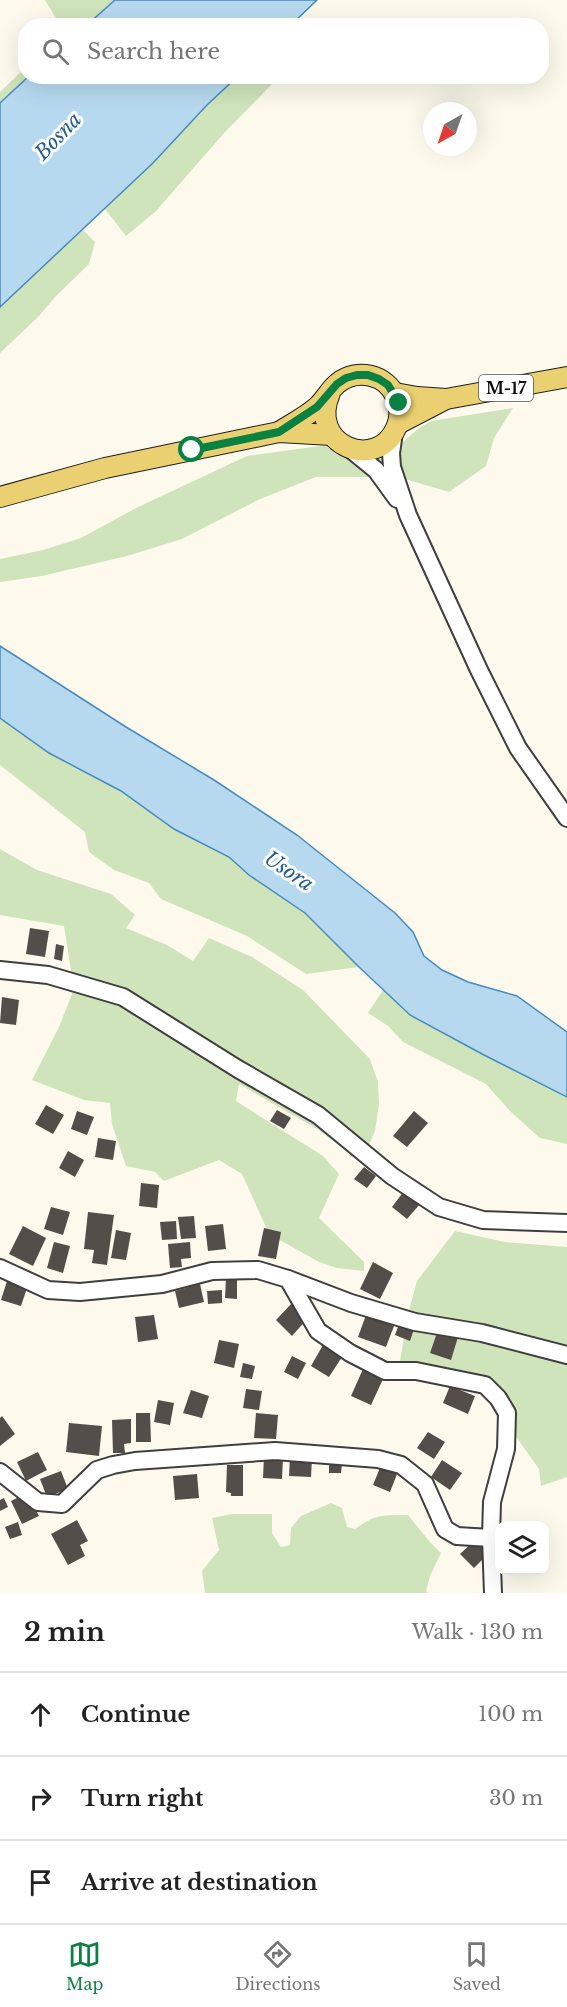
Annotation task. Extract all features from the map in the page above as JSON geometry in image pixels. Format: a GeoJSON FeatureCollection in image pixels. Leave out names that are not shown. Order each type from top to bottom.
{"type":"FeatureCollection","features":[{"type":"Feature","properties":{"kind":"main road","name":"M-17"},"geometry":{"type":"LineString","coordinates":[[279,432],[317,407],[337,384],[357,375],[368,375],[379,379],[394,393],[417,398],[446,399],[567,377]]}},
{"type":"Feature","properties":{"kind":"main road"},"geometry":{"type":"LineString","coordinates":[[330,393],[324,411],[325,419],[332,435],[339,443],[349,448]]}},
{"type":"Feature","properties":{"kind":"main road"},"geometry":{"type":"LineString","coordinates":[[394,393],[399,403],[400,413],[396,428]]}},
{"type":"Feature","properties":{"kind":"main road","name":"M-17"},"geometry":{"type":"LineString","coordinates":[[349,448],[362,450],[375,448],[386,442],[396,428],[446,399]]}},
{"type":"Feature","properties":{"kind":"main road"},"geometry":{"type":"LineString","coordinates":[[0,497],[105,468],[279,432],[332,435]]}},
{"type":"Feature","properties":{"kind":"street"},"geometry":{"type":"LineString","coordinates":[[396,428],[391,453],[392,467],[408,515],[479,670],[518,748],[567,818]]}},
{"type":"Feature","properties":{"kind":"street"},"geometry":{"type":"LineString","coordinates":[[349,448],[376,470],[408,515]]}},
{"type":"Feature","properties":{"kind":"street"},"geometry":{"type":"LineString","coordinates":[[0,970],[48,975],[123,997],[238,1069],[318,1115],[392,1176],[439,1207],[483,1220],[567,1222]]}},
{"type":"Feature","properties":{"kind":"street"},"geometry":{"type":"LineString","coordinates":[[0,1268],[48,1290],[80,1292],[162,1284],[212,1271],[258,1270],[351,1303],[415,1322],[482,1333],[567,1355]]}},
{"type":"Feature","properties":{"kind":"street"},"geometry":{"type":"LineString","coordinates":[[288,1280],[318,1331],[350,1353],[386,1371],[416,1371],[485,1385],[498,1398],[507,1413],[507,1425],[506,1449],[492,1502],[493,1593]]}},
{"type":"Feature","properties":{"kind":"street"},"geometry":{"type":"LineString","coordinates":[[0,1472],[38,1502],[62,1504],[97,1470],[135,1461],[275,1451],[378,1460],[401,1465],[425,1484],[445,1529],[457,1536],[491,1538]]}},
{"type":"Feature","properties":{"kind":"green space"},"geometry":{"type":"Polygon","coordinates":[[[45,0],[115,0],[96,18],[56,18],[45,0]]]}},
{"type":"Feature","properties":{"kind":"green space"},"geometry":{"type":"Polygon","coordinates":[[[18,75],[18,84],[20,84],[0,103],[0,92],[18,75]]]}},
{"type":"Feature","properties":{"kind":"green space"},"geometry":{"type":"Polygon","coordinates":[[[230,84],[272,84],[225,132],[156,211],[126,236],[105,209],[230,84]]]}},
{"type":"Feature","properties":{"kind":"green space"},"geometry":{"type":"Polygon","coordinates":[[[83,230],[95,242],[89,264],[0,353],[0,307],[83,230]]]}},
{"type":"Feature","properties":{"kind":"green space"},"geometry":{"type":"Polygon","coordinates":[[[513,408],[494,438],[486,466],[449,492],[398,477],[316,477],[260,499],[182,539],[127,556],[42,576],[0,582],[0,559],[43,550],[81,538],[136,508],[247,456],[335,444],[392,451],[431,421],[513,408]]]}},
{"type":"Feature","properties":{"kind":"green space"},"geometry":{"type":"Polygon","coordinates":[[[0,718],[49,753],[121,791],[174,829],[229,857],[249,875],[305,913],[359,967],[306,974],[247,936],[161,899],[149,883],[114,870],[89,852],[85,832],[0,765],[0,718]]]}},
{"type":"Feature","properties":{"kind":"green space"},"geometry":{"type":"Polygon","coordinates":[[[0,849],[37,870],[111,894],[135,915],[126,928],[167,945],[193,961],[209,938],[252,957],[303,990],[370,1059],[378,1082],[379,1104],[375,1131],[362,1161],[317,1129],[239,1084],[236,1101],[323,1156],[339,1174],[319,1218],[364,1262],[364,1271],[337,1268],[319,1262],[269,1234],[242,1174],[219,1160],[164,1181],[155,1172],[126,1166],[112,1124],[110,1103],[84,1100],[32,1080],[59,1027],[74,989],[64,926],[0,915],[0,849]]]}},
{"type":"Feature","properties":{"kind":"green space"},"geometry":{"type":"Polygon","coordinates":[[[383,990],[410,1015],[567,1097],[567,1144],[540,1138],[511,1112],[486,1084],[403,1042],[388,1026],[368,1013],[383,990]]]}},
{"type":"Feature","properties":{"kind":"green space"},"geometry":{"type":"Polygon","coordinates":[[[455,1231],[505,1242],[567,1247],[567,1477],[541,1486],[539,1469],[498,1411],[474,1388],[451,1373],[400,1361],[408,1314],[417,1281],[455,1231]]]}},
{"type":"Feature","properties":{"kind":"green space"},"geometry":{"type":"Polygon","coordinates":[[[331,1503],[342,1508],[347,1527],[355,1529],[368,1520],[380,1516],[408,1515],[441,1553],[430,1576],[426,1591],[428,1593],[205,1593],[202,1571],[219,1550],[212,1518],[232,1514],[272,1514],[272,1533],[281,1547],[290,1545],[291,1528],[301,1516],[331,1503]]]}},
{"type":"Feature","properties":{"kind":"water"},"geometry":{"type":"Polygon","coordinates":[[[115,0],[317,0],[298,18],[95,18],[115,0]]]}},
{"type":"Feature","properties":{"kind":"water","name":"Bosna"},"geometry":{"type":"Polygon","coordinates":[[[20,84],[230,84],[153,163],[0,307],[0,103],[20,84]]]}},
{"type":"Feature","properties":{"kind":"water","name":"Usora"},"geometry":{"type":"Polygon","coordinates":[[[0,646],[214,780],[297,835],[395,913],[413,932],[424,956],[442,970],[468,982],[517,996],[567,1032],[567,1097],[410,1015],[305,913],[249,875],[229,857],[174,829],[121,791],[49,753],[0,718],[0,646]]]}},
{"type":"Feature","properties":{"kind":"building"},"geometry":{"type":"Polygon","coordinates":[[[30,928],[49,931],[45,957],[26,954],[30,928]]]}},
{"type":"Feature","properties":{"kind":"building"},"geometry":{"type":"Polygon","coordinates":[[[56,944],[64,946],[62,961],[54,959],[56,944]]]}},
{"type":"Feature","properties":{"kind":"building"},"geometry":{"type":"Polygon","coordinates":[[[2,997],[19,1000],[16,1025],[0,1023],[2,997]]]}},
{"type":"Feature","properties":{"kind":"building"},"geometry":{"type":"Polygon","coordinates":[[[46,1105],[64,1115],[53,1134],[35,1124],[46,1105]]]}},
{"type":"Feature","properties":{"kind":"building"},"geometry":{"type":"Polygon","coordinates":[[[277,1110],[291,1118],[284,1129],[270,1121],[277,1110]]]}},
{"type":"Feature","properties":{"kind":"building"},"geometry":{"type":"Polygon","coordinates":[[[77,1111],[94,1117],[87,1135],[71,1129],[77,1111]]]}},
{"type":"Feature","properties":{"kind":"building"},"geometry":{"type":"Polygon","coordinates":[[[414,1111],[428,1123],[407,1147],[393,1136],[414,1111]]]}},
{"type":"Feature","properties":{"kind":"building"},"geometry":{"type":"Polygon","coordinates":[[[98,1138],[116,1141],[113,1160],[95,1157],[98,1138]]]}},
{"type":"Feature","properties":{"kind":"building"},"geometry":{"type":"Polygon","coordinates":[[[68,1151],[84,1160],[75,1177],[59,1168],[68,1151]]]}},
{"type":"Feature","properties":{"kind":"building"},"geometry":{"type":"Polygon","coordinates":[[[364,1167],[376,1176],[367,1188],[354,1179],[364,1167]]]}},
{"type":"Feature","properties":{"kind":"building"},"geometry":{"type":"Polygon","coordinates":[[[141,1183],[159,1185],[157,1208],[139,1206],[141,1183]]]}},
{"type":"Feature","properties":{"kind":"building"},"geometry":{"type":"Polygon","coordinates":[[[404,1191],[420,1204],[407,1219],[392,1207],[404,1191]]]}},
{"type":"Feature","properties":{"kind":"building"},"geometry":{"type":"Polygon","coordinates":[[[51,1207],[70,1212],[63,1235],[44,1229],[51,1207]]]}},
{"type":"Feature","properties":{"kind":"building"},"geometry":{"type":"Polygon","coordinates":[[[88,1212],[114,1215],[107,1265],[92,1263],[94,1250],[84,1249],[88,1212]]]}},
{"type":"Feature","properties":{"kind":"building"},"geometry":{"type":"Polygon","coordinates":[[[194,1216],[196,1238],[181,1239],[178,1217],[194,1216]]]}},
{"type":"Feature","properties":{"kind":"building"},"geometry":{"type":"Polygon","coordinates":[[[176,1221],[177,1239],[162,1240],[160,1222],[176,1221]]]}},
{"type":"Feature","properties":{"kind":"building"},"geometry":{"type":"Polygon","coordinates":[[[223,1224],[226,1249],[208,1251],[205,1226],[223,1224]]]}},
{"type":"Feature","properties":{"kind":"building"},"geometry":{"type":"Polygon","coordinates":[[[23,1226],[46,1238],[33,1266],[9,1254],[23,1226]]]}},
{"type":"Feature","properties":{"kind":"building"},"geometry":{"type":"Polygon","coordinates":[[[264,1228],[281,1232],[276,1259],[258,1256],[264,1228]]]}},
{"type":"Feature","properties":{"kind":"building"},"geometry":{"type":"Polygon","coordinates":[[[116,1230],[131,1233],[126,1260],[111,1258],[116,1230]]]}},
{"type":"Feature","properties":{"kind":"building"},"geometry":{"type":"Polygon","coordinates":[[[54,1242],[70,1246],[63,1273],[47,1268],[54,1242]]]}},
{"type":"Feature","properties":{"kind":"building"},"geometry":{"type":"Polygon","coordinates":[[[190,1242],[191,1258],[181,1259],[182,1267],[170,1268],[168,1244],[190,1242]]]}},
{"type":"Feature","properties":{"kind":"building"},"geometry":{"type":"Polygon","coordinates":[[[373,1262],[393,1273],[380,1299],[360,1289],[373,1262]]]}},
{"type":"Feature","properties":{"kind":"building"},"geometry":{"type":"Polygon","coordinates":[[[226,1278],[237,1278],[237,1299],[225,1298],[226,1278]]]}},
{"type":"Feature","properties":{"kind":"building"},"geometry":{"type":"Polygon","coordinates":[[[7,1281],[27,1288],[21,1306],[1,1300],[7,1281]]]}},
{"type":"Feature","properties":{"kind":"building"},"geometry":{"type":"Polygon","coordinates":[[[200,1284],[204,1302],[179,1308],[175,1291],[200,1284]]]}},
{"type":"Feature","properties":{"kind":"building"},"geometry":{"type":"Polygon","coordinates":[[[222,1290],[222,1303],[208,1304],[207,1291],[222,1290]]]}},
{"type":"Feature","properties":{"kind":"building"},"geometry":{"type":"Polygon","coordinates":[[[292,1303],[308,1318],[292,1336],[276,1320],[292,1303]]]}},
{"type":"Feature","properties":{"kind":"building"},"geometry":{"type":"Polygon","coordinates":[[[154,1315],[158,1339],[138,1342],[135,1317],[154,1315]]]}},
{"type":"Feature","properties":{"kind":"building"},"geometry":{"type":"Polygon","coordinates":[[[366,1315],[394,1326],[386,1347],[358,1337],[366,1315]]]}},
{"type":"Feature","properties":{"kind":"building"},"geometry":{"type":"Polygon","coordinates":[[[400,1321],[415,1326],[410,1341],[395,1335],[400,1321]]]}},
{"type":"Feature","properties":{"kind":"building"},"geometry":{"type":"Polygon","coordinates":[[[438,1330],[458,1337],[451,1360],[430,1353],[438,1330]]]}},
{"type":"Feature","properties":{"kind":"building"},"geometry":{"type":"Polygon","coordinates":[[[219,1340],[239,1344],[234,1368],[214,1363],[219,1340]]]}},
{"type":"Feature","properties":{"kind":"building"},"geometry":{"type":"Polygon","coordinates":[[[323,1345],[342,1357],[329,1377],[311,1366],[323,1345]]]}},
{"type":"Feature","properties":{"kind":"building"},"geometry":{"type":"Polygon","coordinates":[[[292,1356],[306,1363],[298,1379],[284,1372],[292,1356]]]}},
{"type":"Feature","properties":{"kind":"building"},"geometry":{"type":"Polygon","coordinates":[[[243,1363],[255,1366],[252,1379],[240,1377],[243,1363]]]}},
{"type":"Feature","properties":{"kind":"building"},"geometry":{"type":"Polygon","coordinates":[[[363,1369],[383,1379],[371,1405],[351,1396],[363,1369]]]}},
{"type":"Feature","properties":{"kind":"building"},"geometry":{"type":"Polygon","coordinates":[[[450,1386],[475,1396],[468,1414],[443,1403],[450,1386]]]}},
{"type":"Feature","properties":{"kind":"building"},"geometry":{"type":"Polygon","coordinates":[[[246,1389],[262,1391],[259,1410],[243,1408],[246,1389]]]}},
{"type":"Feature","properties":{"kind":"building"},"geometry":{"type":"Polygon","coordinates":[[[191,1390],[209,1396],[202,1418],[183,1413],[191,1390]]]}},
{"type":"Feature","properties":{"kind":"building"},"geometry":{"type":"Polygon","coordinates":[[[158,1400],[174,1403],[170,1425],[154,1422],[158,1400]]]}},
{"type":"Feature","properties":{"kind":"building"},"geometry":{"type":"Polygon","coordinates":[[[136,1413],[150,1413],[151,1442],[136,1442],[136,1413]]]}},
{"type":"Feature","properties":{"kind":"building"},"geometry":{"type":"Polygon","coordinates":[[[256,1413],[278,1415],[276,1439],[254,1438],[256,1413]]]}},
{"type":"Feature","properties":{"kind":"building"},"geometry":{"type":"Polygon","coordinates":[[[2,1416],[15,1434],[0,1446],[0,1418],[2,1416]]]}},
{"type":"Feature","properties":{"kind":"building"},"geometry":{"type":"Polygon","coordinates":[[[131,1419],[131,1443],[124,1444],[125,1453],[113,1453],[112,1420],[131,1419]]]}},
{"type":"Feature","properties":{"kind":"building"},"geometry":{"type":"Polygon","coordinates":[[[69,1423],[102,1426],[99,1456],[66,1452],[69,1423]]]}},
{"type":"Feature","properties":{"kind":"building"},"geometry":{"type":"Polygon","coordinates":[[[428,1432],[445,1442],[434,1459],[417,1448],[428,1432]]]}},
{"type":"Feature","properties":{"kind":"building"},"geometry":{"type":"Polygon","coordinates":[[[38,1452],[47,1470],[26,1481],[17,1462],[38,1452]]]}},
{"type":"Feature","properties":{"kind":"building"},"geometry":{"type":"Polygon","coordinates":[[[264,1456],[283,1457],[282,1479],[263,1478],[264,1456]]]}},
{"type":"Feature","properties":{"kind":"building"},"geometry":{"type":"Polygon","coordinates":[[[290,1457],[312,1458],[311,1477],[289,1476],[290,1457]]]}},
{"type":"Feature","properties":{"kind":"building"},"geometry":{"type":"Polygon","coordinates":[[[442,1460],[462,1473],[450,1490],[431,1477],[442,1460]]]}},
{"type":"Feature","properties":{"kind":"building"},"geometry":{"type":"Polygon","coordinates":[[[329,1463],[342,1464],[341,1473],[329,1473],[329,1463]]]}},
{"type":"Feature","properties":{"kind":"building"},"geometry":{"type":"Polygon","coordinates":[[[382,1463],[399,1469],[390,1492],[373,1485],[382,1463]]]}},
{"type":"Feature","properties":{"kind":"building"},"geometry":{"type":"Polygon","coordinates":[[[227,1465],[243,1465],[243,1496],[231,1496],[231,1493],[226,1492],[227,1465]]]}},
{"type":"Feature","properties":{"kind":"building"},"geometry":{"type":"Polygon","coordinates":[[[61,1471],[68,1489],[47,1497],[40,1479],[61,1471]]]}},
{"type":"Feature","properties":{"kind":"building"},"geometry":{"type":"Polygon","coordinates":[[[197,1474],[199,1498],[175,1500],[173,1476],[197,1474]]]}},
{"type":"Feature","properties":{"kind":"building"},"geometry":{"type":"Polygon","coordinates":[[[27,1493],[39,1516],[22,1524],[11,1501],[27,1493]]]}},
{"type":"Feature","properties":{"kind":"building"},"geometry":{"type":"Polygon","coordinates":[[[4,1498],[8,1507],[0,1511],[0,1500],[4,1498]]]}},
{"type":"Feature","properties":{"kind":"building"},"geometry":{"type":"Polygon","coordinates":[[[77,1520],[88,1541],[80,1545],[85,1556],[68,1565],[51,1534],[77,1520]]]}},
{"type":"Feature","properties":{"kind":"building"},"geometry":{"type":"Polygon","coordinates":[[[18,1522],[22,1535],[10,1539],[5,1527],[18,1522]]]}},
{"type":"Feature","properties":{"kind":"building"},"geometry":{"type":"Polygon","coordinates":[[[477,1538],[490,1552],[474,1568],[460,1554],[477,1538]]]}},
{"type":"Feature","properties":{"kind":"route"},"geometry":{"type":"LineString","coordinates":[[192,450],[279,432],[317,407],[337,384],[357,375],[368,375],[379,379],[388,385],[399,403]]}}]}
